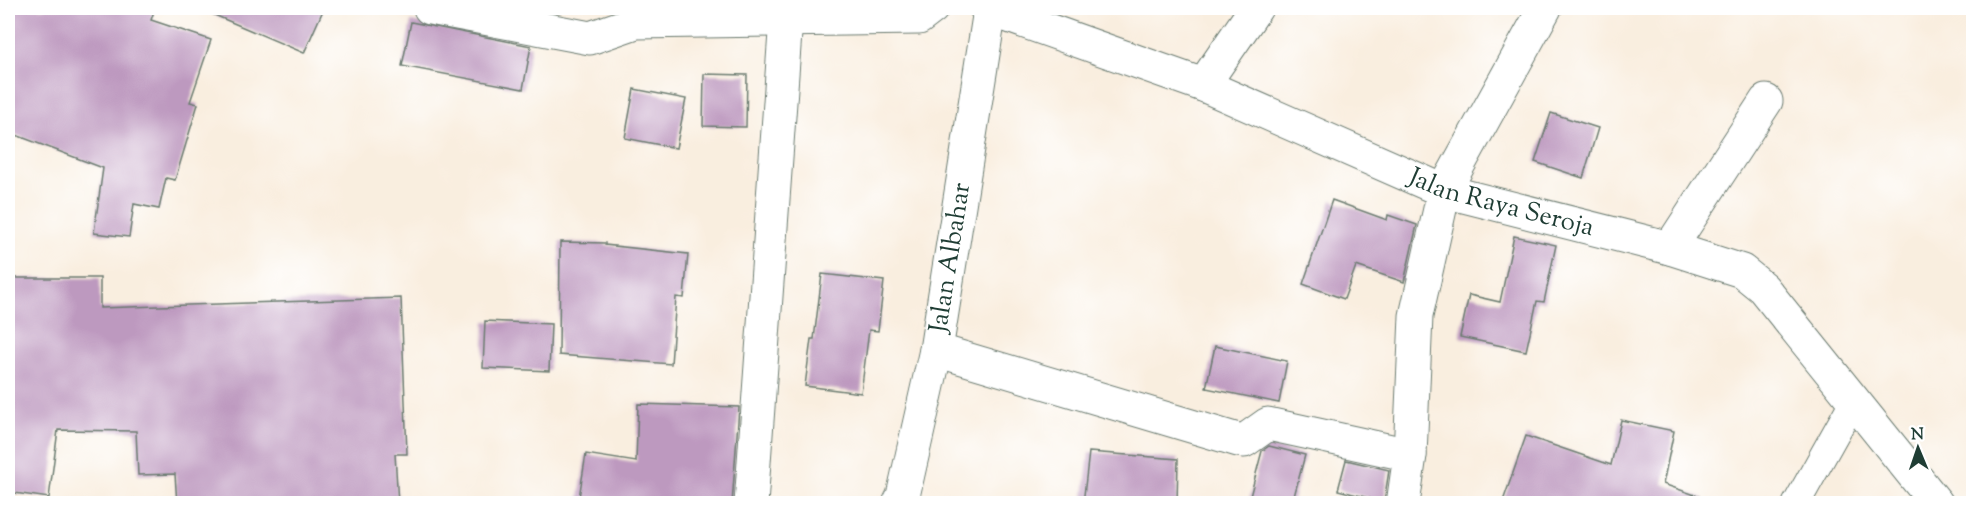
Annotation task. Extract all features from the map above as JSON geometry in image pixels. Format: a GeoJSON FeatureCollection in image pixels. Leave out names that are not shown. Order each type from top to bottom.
{"type":"FeatureCollection","features":[{"type":"Feature","properties":{"kind":"street"},"geometry":{"type":"LineString","coordinates":[[430,8],[590,38],[636,21],[919,18],[932,8]]}},
{"type":"Feature","properties":{"kind":"street"},"geometry":{"type":"LineString","coordinates":[[1203,85],[1256,8]]}},
{"type":"Feature","properties":{"kind":"street"},"geometry":{"type":"LineString","coordinates":[[1403,504],[1410,456],[1416,316],[1444,192],[1545,8]]}},
{"type":"Feature","properties":{"kind":"street","name":"Jalan Raya Seroja"},"geometry":{"type":"LineString","coordinates":[[988,9],[1203,85],[1444,192],[1670,248],[1742,271],[1751,278],[1937,504]]}},
{"type":"Feature","properties":{"kind":"street","name":"Jalan Albahar"},"geometry":{"type":"LineString","coordinates":[[899,504],[903,496],[936,350],[988,9]]}},
{"type":"Feature","properties":{"kind":"street"},"geometry":{"type":"LineString","coordinates":[[751,504],[786,19]]}},
{"type":"Feature","properties":{"kind":"street"},"geometry":{"type":"LineString","coordinates":[[1670,248],[1767,101]]}},
{"type":"Feature","properties":{"kind":"street"},"geometry":{"type":"LineString","coordinates":[[936,350],[1244,441],[1268,424],[1410,456]]}},
{"type":"Feature","properties":{"kind":"lane"},"geometry":{"type":"LineString","coordinates":[[1796,504],[1853,402]]}},
{"type":"Feature","properties":{"kind":"building"},"geometry":{"type":"Polygon","coordinates":[[[8,8],[155,8],[151,20],[211,40],[190,102],[198,104],[175,180],[166,178],[159,209],[134,204],[129,237],[94,233],[103,168],[8,132],[8,8]]]}},
{"type":"Feature","properties":{"kind":"building"},"geometry":{"type":"Polygon","coordinates":[[[198,8],[324,8],[304,53],[198,8]]]}},
{"type":"Feature","properties":{"kind":"building"},"geometry":{"type":"Polygon","coordinates":[[[411,22],[531,46],[523,89],[402,66],[411,22]]]}},
{"type":"Feature","properties":{"kind":"building"},"geometry":{"type":"Polygon","coordinates":[[[704,74],[747,75],[746,127],[703,126],[704,74]]]}},
{"type":"Feature","properties":{"kind":"building"},"geometry":{"type":"Polygon","coordinates":[[[634,89],[686,99],[676,148],[625,138],[634,89]]]}},
{"type":"Feature","properties":{"kind":"building"},"geometry":{"type":"Polygon","coordinates":[[[1551,113],[1598,128],[1583,178],[1535,162],[1551,113]]]}},
{"type":"Feature","properties":{"kind":"building"},"geometry":{"type":"Polygon","coordinates":[[[1332,200],[1387,220],[1388,215],[1417,225],[1404,282],[1356,266],[1344,299],[1303,284],[1332,200]]]}},
{"type":"Feature","properties":{"kind":"building"},"geometry":{"type":"Polygon","coordinates":[[[1514,236],[1556,245],[1544,302],[1537,301],[1526,351],[1460,337],[1469,295],[1500,302],[1514,236]]]}},
{"type":"Feature","properties":{"kind":"building"},"geometry":{"type":"Polygon","coordinates":[[[560,242],[605,243],[605,245],[688,254],[684,298],[676,297],[671,364],[559,355],[560,242]]]}},
{"type":"Feature","properties":{"kind":"building"},"geometry":{"type":"Polygon","coordinates":[[[822,274],[884,281],[878,331],[869,330],[861,393],[805,386],[811,339],[814,339],[822,274]]]}},
{"type":"Feature","properties":{"kind":"building"},"geometry":{"type":"Polygon","coordinates":[[[8,278],[100,278],[100,308],[401,298],[407,454],[395,454],[398,504],[177,504],[175,474],[138,475],[136,431],[58,430],[49,498],[8,492],[8,278]]]}},
{"type":"Feature","properties":{"kind":"building"},"geometry":{"type":"Polygon","coordinates":[[[485,321],[551,324],[549,371],[483,368],[485,321]]]}},
{"type":"Feature","properties":{"kind":"building"},"geometry":{"type":"Polygon","coordinates":[[[1215,346],[1287,361],[1279,403],[1206,388],[1215,346]]]}},
{"type":"Feature","properties":{"kind":"building"},"geometry":{"type":"Polygon","coordinates":[[[638,404],[739,407],[732,504],[578,504],[586,454],[636,462],[638,404]]]}},
{"type":"Feature","properties":{"kind":"building"},"geometry":{"type":"Polygon","coordinates":[[[1621,420],[1674,431],[1663,484],[1704,498],[1703,504],[1502,504],[1526,436],[1611,465],[1621,420]]]}},
{"type":"Feature","properties":{"kind":"building"},"geometry":{"type":"Polygon","coordinates":[[[1269,446],[1305,455],[1292,504],[1248,504],[1262,451],[1269,446]]]}},
{"type":"Feature","properties":{"kind":"building"},"geometry":{"type":"Polygon","coordinates":[[[1089,452],[1178,459],[1177,504],[1083,504],[1089,452]]]}},
{"type":"Feature","properties":{"kind":"building"},"geometry":{"type":"Polygon","coordinates":[[[1346,460],[1389,470],[1384,502],[1338,490],[1346,460]]]}}]}
